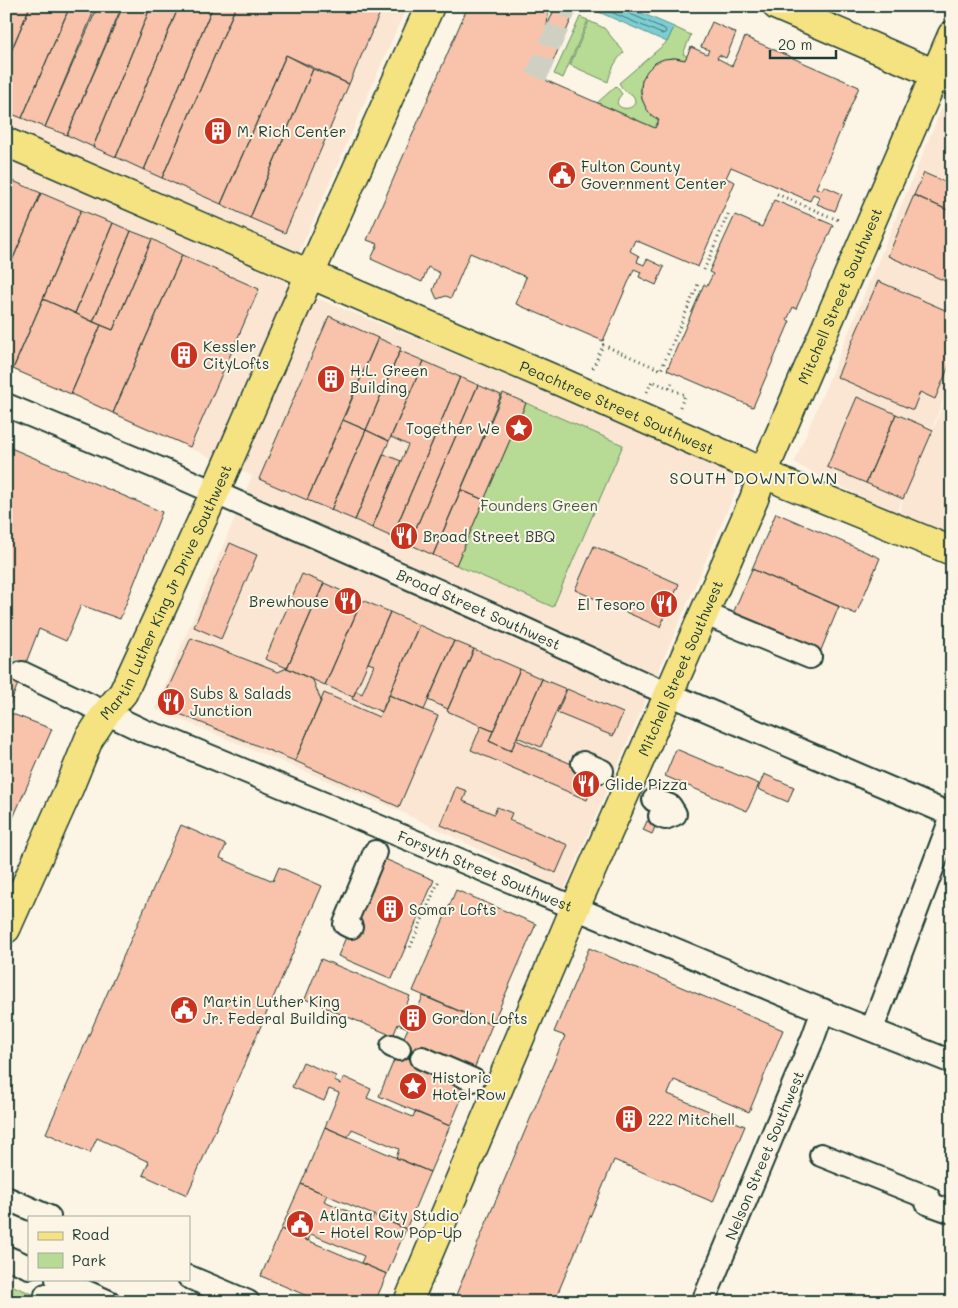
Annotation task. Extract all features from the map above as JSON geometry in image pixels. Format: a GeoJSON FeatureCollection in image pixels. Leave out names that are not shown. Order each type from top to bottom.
{"type":"FeatureCollection","features":[{"type":"Feature","properties":{"kind":"main road","name":"Martin Luther King Jr Drive Southwest"},"geometry":{"type":"LineString","coordinates":[[6,929],[67,794],[89,739],[106,713],[123,693],[215,492],[430,6]]}},
{"type":"Feature","properties":{"kind":"main road"},"geometry":{"type":"LineString","coordinates":[[777,6],[944,78]]}},
{"type":"Feature","properties":{"kind":"main road","name":"Mitchell Street Southwest"},"geometry":{"type":"LineString","coordinates":[[408,1302],[575,908],[754,499],[763,473],[944,78],[952,35]]}},
{"type":"Feature","properties":{"kind":"main road","name":"Peachtree Street Southwest"},"geometry":{"type":"LineString","coordinates":[[6,142],[315,263],[561,382],[763,473],[952,551]]}},
{"type":"Feature","properties":{"kind":"street","name":"Broad Street Southwest"},"geometry":{"type":"LineString","coordinates":[[6,405],[215,492],[669,694],[952,815]]}},
{"type":"Feature","properties":{"kind":"street"},"geometry":{"type":"LineString","coordinates":[[703,613],[810,657]]}},
{"type":"Feature","properties":{"kind":"street","name":"Forsyth Street Southwest"},"geometry":{"type":"LineString","coordinates":[[22,673],[144,731],[168,739],[952,1062]]}},
{"type":"Feature","properties":{"kind":"street"},"geometry":{"type":"LineString","coordinates":[[872,1029],[952,815]]}},
{"type":"Feature","properties":{"kind":"street"},"geometry":{"type":"LineString","coordinates":[[351,927],[345,924],[375,852]]}},
{"type":"Feature","properties":{"kind":"street","name":"Nelson Street Southwest"},"geometry":{"type":"LineString","coordinates":[[704,1302],[823,1010]]}},
{"type":"Feature","properties":{"kind":"street"},"geometry":{"type":"LineString","coordinates":[[422,1058],[473,1080]]}},
{"type":"Feature","properties":{"kind":"street"},"geometry":{"type":"LineString","coordinates":[[820,1155],[952,1212]]}},
{"type":"Feature","properties":{"kind":"street"},"geometry":{"type":"LineString","coordinates":[[6,1198],[47,1216]]}},
{"type":"Feature","properties":{"kind":"street"},"geometry":{"type":"LineString","coordinates":[[6,1257],[28,1267]]}},
{"type":"Feature","properties":{"kind":"street"},"geometry":{"type":"LineString","coordinates":[[190,1276],[248,1302]]}},
{"type":"Feature","properties":{"kind":"street"},"geometry":{"type":"LineString","coordinates":[[61,1293],[97,1296]]}},
{"type":"Feature","properties":{"kind":"path"},"geometry":{"type":"LineString","coordinates":[[777,194],[838,220]]}},
{"type":"Feature","properties":{"kind":"path"},"geometry":{"type":"LineString","coordinates":[[704,270],[729,212]]}},
{"type":"Feature","properties":{"kind":"path"},"geometry":{"type":"LineString","coordinates":[[593,368],[603,345],[661,370],[699,282]]}},
{"type":"Feature","properties":{"kind":"path"},"geometry":{"type":"LineString","coordinates":[[647,392],[652,380],[685,395],[680,407]]}},
{"type":"Feature","properties":{"kind":"path"},"geometry":{"type":"LineString","coordinates":[[669,388],[672,383]]}},
{"type":"Feature","properties":{"kind":"path"},"geometry":{"type":"LineString","coordinates":[[406,947],[410,948],[439,880]]}},
{"type":"Feature","properties":{"kind":"shaded area"},"geometry":{"type":"Polygon","coordinates":[[[6,6],[407,6],[285,285],[744,472],[564,890],[395,809],[155,709],[252,476],[6,367],[6,6]]]}},
{"type":"Feature","properties":{"kind":"shaded area"},"geometry":{"type":"Polygon","coordinates":[[[943,105],[952,109],[952,380],[896,514],[794,463],[943,105]]]}},
{"type":"Feature","properties":{"kind":"shaded area"},"geometry":{"type":"Polygon","coordinates":[[[952,385],[952,537],[899,515],[903,499],[952,385]]]}},
{"type":"Feature","properties":{"kind":"green space"},"geometry":{"type":"Polygon","coordinates":[[[580,17],[588,20],[563,78],[554,74],[580,17]]]}},
{"type":"Feature","properties":{"kind":"green space"},"geometry":{"type":"Polygon","coordinates":[[[589,21],[604,28],[624,52],[614,66],[608,82],[570,65],[589,21]]]}},
{"type":"Feature","properties":{"kind":"green space"},"geometry":{"type":"Polygon","coordinates":[[[674,27],[691,35],[683,54],[687,56],[685,60],[671,58],[658,61],[645,76],[640,91],[647,108],[659,120],[655,128],[597,103],[616,86],[622,94],[618,100],[620,107],[629,108],[633,106],[635,102],[634,97],[624,90],[619,83],[667,42],[674,27]]]}},
{"type":"Feature","properties":{"kind":"green space","name":"Founders Green"},"geometry":{"type":"Polygon","coordinates":[[[526,403],[623,445],[553,607],[456,565],[526,403]]]}},
{"type":"Feature","properties":{"kind":"green space"},"geometry":{"type":"Polygon","coordinates":[[[6,1283],[35,1295],[35,1297],[22,1295],[6,1302],[6,1283]]]}},
{"type":"Feature","properties":{"kind":"water"},"geometry":{"type":"Polygon","coordinates":[[[585,6],[625,6],[674,27],[667,42],[585,6]]]}},
{"type":"Feature","properties":{"kind":"building"},"geometry":{"type":"Polygon","coordinates":[[[6,6],[30,7],[6,63],[6,6]]]}},
{"type":"Feature","properties":{"kind":"building"},"geometry":{"type":"Polygon","coordinates":[[[30,6],[70,6],[22,118],[6,112],[6,63],[30,6]]]}},
{"type":"Feature","properties":{"kind":"building"},"geometry":{"type":"Polygon","coordinates":[[[70,6],[96,6],[45,127],[22,118],[70,6]]]}},
{"type":"Feature","properties":{"kind":"building"},"geometry":{"type":"Polygon","coordinates":[[[98,6],[122,6],[67,135],[45,127],[98,6]]]}},
{"type":"Feature","properties":{"kind":"building"},"geometry":{"type":"Polygon","coordinates":[[[123,6],[151,6],[93,147],[67,135],[123,6]]]}},
{"type":"Feature","properties":{"kind":"building"},"geometry":{"type":"Polygon","coordinates":[[[151,6],[179,6],[116,157],[93,147],[151,6]]]}},
{"type":"Feature","properties":{"kind":"building"},"geometry":{"type":"Polygon","coordinates":[[[179,6],[213,6],[144,170],[116,157],[179,6]]]}},
{"type":"Feature","properties":{"kind":"building"},"geometry":{"type":"Polygon","coordinates":[[[213,6],[236,6],[162,178],[144,170],[213,6]]]}},
{"type":"Feature","properties":{"kind":"building","name":"M. Rich Center"},"geometry":{"type":"Polygon","coordinates":[[[236,6],[383,6],[349,84],[286,55],[221,204],[162,178],[236,6]]]}},
{"type":"Feature","properties":{"kind":"building","name":"Fulton County Government Center"},"geometry":{"type":"Polygon","coordinates":[[[468,6],[549,6],[547,26],[556,6],[577,6],[545,80],[655,128],[659,120],[651,115],[642,99],[642,80],[655,63],[664,59],[675,58],[685,60],[691,47],[707,54],[709,50],[701,47],[712,22],[736,33],[726,58],[719,55],[717,58],[732,66],[745,37],[859,87],[816,188],[822,190],[824,186],[842,194],[835,211],[817,204],[820,197],[813,194],[810,201],[731,167],[726,178],[735,182],[698,267],[635,240],[630,251],[639,256],[637,262],[644,265],[647,259],[664,267],[656,285],[639,277],[641,272],[634,269],[603,341],[516,304],[526,277],[470,253],[451,298],[446,296],[437,299],[433,290],[440,273],[428,267],[422,282],[371,259],[378,244],[367,240],[468,6]]]}},
{"type":"Feature","properties":{"kind":"building"},"geometry":{"type":"Polygon","coordinates":[[[286,55],[313,69],[250,218],[221,204],[286,55]]]}},
{"type":"Feature","properties":{"kind":"building"},"geometry":{"type":"Polygon","coordinates":[[[313,69],[349,84],[285,233],[250,218],[313,69]]]}},
{"type":"Feature","properties":{"kind":"building"},"geometry":{"type":"Polygon","coordinates":[[[924,173],[952,185],[952,212],[914,195],[924,173]]]}},
{"type":"Feature","properties":{"kind":"building"},"geometry":{"type":"Polygon","coordinates":[[[6,178],[41,193],[6,275],[6,178]]]}},
{"type":"Feature","properties":{"kind":"building"},"geometry":{"type":"Polygon","coordinates":[[[41,193],[81,210],[13,369],[6,366],[6,275],[41,193]]]}},
{"type":"Feature","properties":{"kind":"building"},"geometry":{"type":"Polygon","coordinates":[[[914,195],[952,212],[952,284],[888,256],[914,195]]]}},
{"type":"Feature","properties":{"kind":"building","name":"Fulton County Government Center"},"geometry":{"type":"Polygon","coordinates":[[[774,200],[833,225],[796,309],[793,307],[787,320],[790,321],[753,407],[667,370],[704,284],[707,286],[713,274],[709,272],[735,215],[762,227],[774,200]]]}},
{"type":"Feature","properties":{"kind":"building"},"geometry":{"type":"Polygon","coordinates":[[[81,210],[113,223],[75,313],[43,299],[81,210]]]}},
{"type":"Feature","properties":{"kind":"building"},"geometry":{"type":"Polygon","coordinates":[[[113,223],[131,231],[93,322],[75,313],[113,223]]]}},
{"type":"Feature","properties":{"kind":"building"},"geometry":{"type":"Polygon","coordinates":[[[131,231],[152,239],[113,330],[93,322],[131,231]]]}},
{"type":"Feature","properties":{"kind":"building"},"geometry":{"type":"Polygon","coordinates":[[[152,239],[182,255],[113,413],[71,394],[101,325],[113,330],[152,239]]]}},
{"type":"Feature","properties":{"kind":"building","name":"Kessler CityLofts"},"geometry":{"type":"Polygon","coordinates":[[[182,255],[259,289],[190,447],[113,413],[182,255]]]}},
{"type":"Feature","properties":{"kind":"building"},"geometry":{"type":"Polygon","coordinates":[[[878,281],[952,313],[950,331],[952,332],[952,359],[935,399],[920,392],[913,410],[837,377],[878,281]]]}},
{"type":"Feature","properties":{"kind":"building"},"geometry":{"type":"Polygon","coordinates":[[[43,299],[101,325],[71,394],[13,369],[43,299]]]}},
{"type":"Feature","properties":{"kind":"building","name":"H.L. Green Building"},"geometry":{"type":"Polygon","coordinates":[[[329,316],[378,338],[307,500],[259,479],[329,316]]]}},
{"type":"Feature","properties":{"kind":"building"},"geometry":{"type":"Polygon","coordinates":[[[378,338],[401,348],[366,430],[343,420],[378,338]]]}},
{"type":"Feature","properties":{"kind":"building"},"geometry":{"type":"Polygon","coordinates":[[[400,351],[424,361],[389,441],[366,430],[400,351]]]}},
{"type":"Feature","properties":{"kind":"building"},"geometry":{"type":"Polygon","coordinates":[[[424,361],[460,377],[392,537],[372,528],[408,445],[391,437],[424,361]]]}},
{"type":"Feature","properties":{"kind":"building"},"geometry":{"type":"Polygon","coordinates":[[[460,377],[478,385],[409,544],[392,537],[460,377]]]}},
{"type":"Feature","properties":{"kind":"building"},"geometry":{"type":"Polygon","coordinates":[[[478,385],[501,395],[433,555],[409,544],[478,385]]]}},
{"type":"Feature","properties":{"kind":"building"},"geometry":{"type":"Polygon","coordinates":[[[503,393],[526,403],[484,500],[461,490],[503,393]]]}},
{"type":"Feature","properties":{"kind":"building"},"geometry":{"type":"Polygon","coordinates":[[[857,397],[896,414],[866,483],[827,467],[857,397]]]}},
{"type":"Feature","properties":{"kind":"building"},"geometry":{"type":"Polygon","coordinates":[[[896,414],[933,430],[903,499],[866,483],[896,414]]]}},
{"type":"Feature","properties":{"kind":"building"},"geometry":{"type":"Polygon","coordinates":[[[343,420],[366,430],[331,510],[307,500],[343,420]]]}},
{"type":"Feature","properties":{"kind":"building"},"geometry":{"type":"Polygon","coordinates":[[[366,430],[389,441],[355,520],[331,510],[366,430]]]}},
{"type":"Feature","properties":{"kind":"building"},"geometry":{"type":"Polygon","coordinates":[[[6,446],[162,512],[120,619],[81,605],[66,641],[39,629],[7,712],[52,729],[6,834],[6,446]]]}},
{"type":"Feature","properties":{"kind":"building"},"geometry":{"type":"Polygon","coordinates":[[[384,454],[401,461],[372,528],[355,520],[384,454]]]}},
{"type":"Feature","properties":{"kind":"building"},"geometry":{"type":"Polygon","coordinates":[[[461,490],[484,500],[456,565],[433,555],[461,490]]]}},
{"type":"Feature","properties":{"kind":"building"},"geometry":{"type":"Polygon","coordinates":[[[776,513],[880,558],[856,614],[752,569],[776,513]]]}},
{"type":"Feature","properties":{"kind":"building"},"geometry":{"type":"Polygon","coordinates":[[[230,543],[257,555],[221,639],[194,627],[230,543]]]}},
{"type":"Feature","properties":{"kind":"building"},"geometry":{"type":"Polygon","coordinates":[[[594,546],[679,584],[660,627],[575,590],[594,546]]]}},
{"type":"Feature","properties":{"kind":"building"},"geometry":{"type":"Polygon","coordinates":[[[752,569],[839,606],[819,655],[731,618],[752,569]]]}},
{"type":"Feature","properties":{"kind":"building"},"geometry":{"type":"Polygon","coordinates":[[[302,574],[324,583],[287,668],[265,659],[302,574]]]}},
{"type":"Feature","properties":{"kind":"building"},"geometry":{"type":"Polygon","coordinates":[[[324,583],[362,600],[325,685],[287,668],[324,583]]]}},
{"type":"Feature","properties":{"kind":"building"},"geometry":{"type":"Polygon","coordinates":[[[362,600],[390,612],[353,697],[325,685],[362,600]]]}},
{"type":"Feature","properties":{"kind":"building"},"geometry":{"type":"Polygon","coordinates":[[[390,612],[419,625],[382,712],[352,699],[356,691],[362,694],[374,665],[368,663],[390,612]]]}},
{"type":"Feature","properties":{"kind":"building"},"geometry":{"type":"Polygon","coordinates":[[[419,625],[454,641],[424,710],[389,695],[419,625]]]}},
{"type":"Feature","properties":{"kind":"building"},"geometry":{"type":"Polygon","coordinates":[[[191,638],[278,672],[287,668],[313,680],[321,701],[295,761],[160,706],[191,638]]]}},
{"type":"Feature","properties":{"kind":"building"},"geometry":{"type":"Polygon","coordinates":[[[454,641],[474,649],[448,709],[428,700],[454,641]]]}},
{"type":"Feature","properties":{"kind":"building"},"geometry":{"type":"Polygon","coordinates":[[[474,649],[520,669],[493,731],[447,711],[474,649]]]}},
{"type":"Feature","properties":{"kind":"building"},"geometry":{"type":"Polygon","coordinates":[[[520,669],[542,679],[511,751],[489,741],[520,669]]]}},
{"type":"Feature","properties":{"kind":"building"},"geometry":{"type":"Polygon","coordinates":[[[542,679],[566,689],[541,747],[517,737],[542,679]]]}},
{"type":"Feature","properties":{"kind":"building"},"geometry":{"type":"Polygon","coordinates":[[[567,689],[623,713],[613,736],[557,713],[567,689]]]}},
{"type":"Feature","properties":{"kind":"building"},"geometry":{"type":"Polygon","coordinates":[[[324,693],[379,717],[389,695],[438,716],[399,807],[295,761],[324,693]]]}},
{"type":"Feature","properties":{"kind":"building"},"geometry":{"type":"Polygon","coordinates":[[[481,726],[493,731],[489,741],[511,751],[516,740],[597,775],[587,800],[471,750],[481,726]]]}},
{"type":"Feature","properties":{"kind":"building"},"geometry":{"type":"Polygon","coordinates":[[[676,749],[759,784],[747,811],[665,776],[676,749]]]}},
{"type":"Feature","properties":{"kind":"building"},"geometry":{"type":"Polygon","coordinates":[[[764,774],[794,787],[788,802],[758,789],[764,774]]]}},
{"type":"Feature","properties":{"kind":"building"},"geometry":{"type":"Polygon","coordinates":[[[456,787],[467,791],[463,801],[494,814],[497,807],[512,813],[509,820],[568,845],[556,873],[441,825],[456,787]]]}},
{"type":"Feature","properties":{"kind":"building"},"geometry":{"type":"Polygon","coordinates":[[[647,821],[656,825],[652,834],[643,830],[647,821]]]}},
{"type":"Feature","properties":{"kind":"building","name":"Martin Luther King Jr. Federal Building"},"geometry":{"type":"Polygon","coordinates":[[[181,825],[226,845],[220,858],[273,881],[279,867],[322,886],[187,1195],[143,1175],[149,1162],[97,1138],[90,1153],[46,1133],[181,825]]]}},
{"type":"Feature","properties":{"kind":"building","name":"Somar Lofts"},"geometry":{"type":"Polygon","coordinates":[[[380,857],[434,880],[392,979],[338,956],[380,857]]]}},
{"type":"Feature","properties":{"kind":"building"},"geometry":{"type":"Polygon","coordinates":[[[456,890],[536,924],[492,1025],[413,991],[456,890]]]}},
{"type":"Feature","properties":{"kind":"building","name":"222 Mitchell"},"geometry":{"type":"Polygon","coordinates":[[[589,948],[783,1030],[749,1112],[674,1080],[668,1094],[745,1126],[713,1202],[614,1160],[554,1302],[453,1302],[565,1036],[554,1032],[589,948]]]}},
{"type":"Feature","properties":{"kind":"building","name":"Gordon Lofts"},"geometry":{"type":"Polygon","coordinates":[[[321,959],[410,996],[405,1008],[416,1013],[423,996],[492,1025],[472,1074],[419,1063],[397,1053],[408,1028],[398,1024],[393,1036],[305,999],[321,959]]]}},
{"type":"Feature","properties":{"kind":"building"},"geometry":{"type":"Polygon","coordinates":[[[397,1053],[468,1083],[450,1126],[379,1096],[397,1053]]]}},
{"type":"Feature","properties":{"kind":"building"},"geometry":{"type":"Polygon","coordinates":[[[303,1062],[336,1076],[334,1081],[341,1084],[344,1077],[371,1089],[367,1098],[413,1117],[415,1112],[450,1126],[430,1172],[396,1158],[399,1149],[352,1129],[348,1137],[325,1127],[339,1093],[329,1089],[324,1101],[292,1087],[303,1062]]]}},
{"type":"Feature","properties":{"kind":"building"},"geometry":{"type":"Polygon","coordinates":[[[325,1127],[430,1172],[406,1229],[301,1184],[325,1127]]]}},
{"type":"Feature","properties":{"kind":"building"},"geometry":{"type":"Polygon","coordinates":[[[301,1184],[327,1195],[324,1201],[371,1221],[374,1215],[406,1229],[387,1274],[361,1263],[364,1256],[311,1234],[308,1241],[281,1229],[301,1184]]]}},
{"type":"Feature","properties":{"kind":"building"},"geometry":{"type":"Polygon","coordinates":[[[281,1229],[387,1274],[375,1302],[321,1302],[261,1276],[281,1229]]]}},
{"type":"Feature","properties":{"kind":"building"},"geometry":{"type":"Polygon","coordinates":[[[17,1296],[35,1297],[41,1302],[9,1302],[17,1296]]]}},
{"type":"Feature","properties":{"kind":"tunnel"},"geometry":{"type":"LineString","coordinates":[[536,77],[567,6]]}},
{"type":"Feature","properties":{"kind":"tunnel"},"geometry":{"type":"LineString","coordinates":[[6,666],[22,673]]}},
{"type":"Feature","properties":{"kind":"place","name":"M. Rich Center"},"geometry":{"type":"Point","coordinates":[218,131]}},
{"type":"Feature","properties":{"kind":"place","name":"Fulton County Government Center"},"geometry":{"type":"Point","coordinates":[562,175]}},
{"type":"Feature","properties":{"kind":"place","name":"Kessler CityLofts"},"geometry":{"type":"Point","coordinates":[184,355]}},
{"type":"Feature","properties":{"kind":"place","name":"H.L. Green Building"},"geometry":{"type":"Point","coordinates":[331,379]}},
{"type":"Feature","properties":{"kind":"place","name":"Together We"},"geometry":{"type":"Point","coordinates":[519,428]}},
{"type":"Feature","properties":{"kind":"place","name":"Broad Street BBQ"},"geometry":{"type":"Point","coordinates":[404,536]}},
{"type":"Feature","properties":{"kind":"place","name":"Brewhouse"},"geometry":{"type":"Point","coordinates":[348,601]}},
{"type":"Feature","properties":{"kind":"place","name":"El Tesoro"},"geometry":{"type":"Point","coordinates":[664,604]}},
{"type":"Feature","properties":{"kind":"place","name":"Subs & Salads Junction"},"geometry":{"type":"Point","coordinates":[171,702]}},
{"type":"Feature","properties":{"kind":"place","name":"Glide Pizza"},"geometry":{"type":"Point","coordinates":[586,784]}},
{"type":"Feature","properties":{"kind":"place","name":"Somar Lofts"},"geometry":{"type":"Point","coordinates":[390,909]}},
{"type":"Feature","properties":{"kind":"place","name":"Martin Luther King Jr. Federal Building"},"geometry":{"type":"Point","coordinates":[184,1010]}},
{"type":"Feature","properties":{"kind":"place","name":"Gordon Lofts"},"geometry":{"type":"Point","coordinates":[413,1018]}},
{"type":"Feature","properties":{"kind":"place","name":"Historic Hotel Row"},"geometry":{"type":"Point","coordinates":[413,1086]}},
{"type":"Feature","properties":{"kind":"place","name":"222 Mitchell"},"geometry":{"type":"Point","coordinates":[629,1119]}},
{"type":"Feature","properties":{"kind":"place","name":"Atlanta City Studio - Hotel Row Pop-Up"},"geometry":{"type":"Point","coordinates":[300,1224]}},
{"type":"Feature","properties":{"kind":"district","name":"SOUTH DOWNTOWN"},"geometry":{"type":"Point","coordinates":[754,477]}}]}
